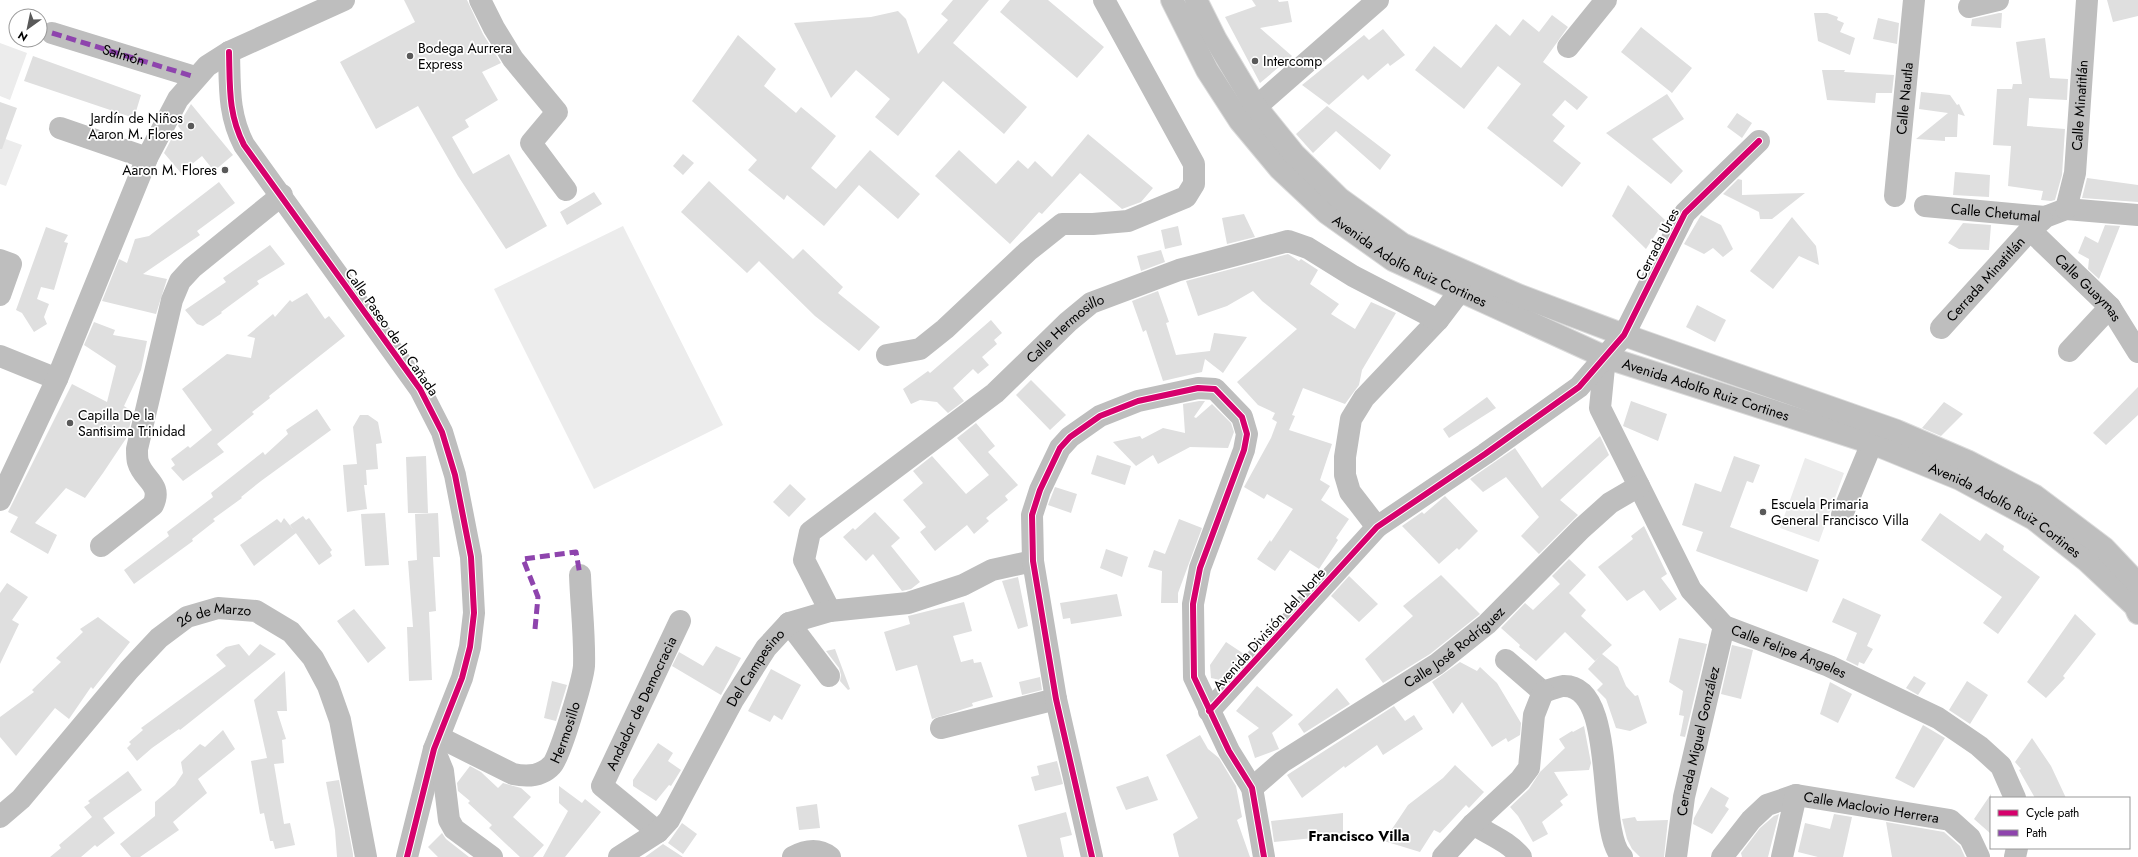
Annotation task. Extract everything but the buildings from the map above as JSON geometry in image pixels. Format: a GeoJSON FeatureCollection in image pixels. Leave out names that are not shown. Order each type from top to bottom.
{"type":"FeatureCollection","features":[{"type":"Feature","properties":{"kind":"street"},"geometry":{"type":"LineString","coordinates":[[0,500],[57,379],[147,158],[178,98],[195,77],[207,66],[228,52],[344,0]]}},
{"type":"Feature","properties":{"kind":"street"},"geometry":{"type":"LineString","coordinates":[[480,0],[494,28],[513,59],[557,112],[530,143],[566,190]]}},
{"type":"Feature","properties":{"kind":"street"},"geometry":{"type":"LineString","coordinates":[[887,355],[920,349],[945,330],[1028,251],[1062,224],[1093,224],[1128,221],[1186,197],[1194,184],[1194,164],[1104,0]]}},
{"type":"Feature","properties":{"kind":"street","name":"Avenida Adolfo Ruiz Cortines"},"geometry":{"type":"LineString","coordinates":[[1172,0],[1207,70],[1240,121],[1280,168],[1327,213],[1393,260],[1460,291],[1624,335],[1897,431],[1968,461],[2035,496],[2104,548],[2138,584]]}},
{"type":"Feature","properties":{"kind":"street","name":"Avenida Adolfo Ruiz Cortines"},"geometry":{"type":"LineString","coordinates":[[1196,0],[1216,40],[1256,107],[1294,154],[1340,198],[1402,244],[1515,305],[1605,357],[1872,443],[1960,480],[2034,519],[2086,560],[2135,606],[2138,613]]}},
{"type":"Feature","properties":{"kind":"street"},"geometry":{"type":"LineString","coordinates":[[1256,107],[1378,0]]}},
{"type":"Feature","properties":{"kind":"street"},"geometry":{"type":"LineString","coordinates":[[1568,47],[1606,0]]}},
{"type":"Feature","properties":{"kind":"street","name":"Calle Nautla"},"geometry":{"type":"LineString","coordinates":[[1895,196],[1914,0]]}},
{"type":"Feature","properties":{"kind":"street"},"geometry":{"type":"LineString","coordinates":[[1968,7],[1998,0]]}},
{"type":"Feature","properties":{"kind":"street","name":"Calle Minatitlán"},"geometry":{"type":"LineString","coordinates":[[2066,209],[2074,173],[2083,0]]}},
{"type":"Feature","properties":{"kind":"street","name":"Salmón"},"geometry":{"type":"LineString","coordinates":[[52,33],[195,77]]}},
{"type":"Feature","properties":{"kind":"street","name":"Calle Paseo de la Cañada"},"geometry":{"type":"LineString","coordinates":[[228,52],[230,101],[235,127],[244,145],[282,195],[420,388],[442,432],[454,475],[471,557],[474,612],[470,647],[462,678],[436,743],[407,857]]}},
{"type":"Feature","properties":{"kind":"street"},"geometry":{"type":"LineString","coordinates":[[60,128],[147,158]]}},
{"type":"Feature","properties":{"kind":"street","name":"Cerrada Ures"},"geometry":{"type":"LineString","coordinates":[[1624,335],[1685,213],[1759,141]]}},
{"type":"Feature","properties":{"kind":"street"},"geometry":{"type":"LineString","coordinates":[[101,546],[153,505],[156,497],[156,490],[138,463],[137,449],[172,300],[180,281],[192,268],[282,195]]}},
{"type":"Feature","properties":{"kind":"street","name":"Calle Chetumal"},"geometry":{"type":"LineString","coordinates":[[1925,206],[2038,223],[2066,209],[2138,215]]}},
{"type":"Feature","properties":{"kind":"street","name":"Calle Guaymas"},"geometry":{"type":"LineString","coordinates":[[2038,223],[2110,307],[2138,352]]}},
{"type":"Feature","properties":{"kind":"street","name":"Cerrada Minatitlán"},"geometry":{"type":"LineString","coordinates":[[1941,328],[2038,223]]}},
{"type":"Feature","properties":{"kind":"street","name":"Calle Hermosillo"},"geometry":{"type":"LineString","coordinates":[[830,611],[804,560],[810,532],[995,393],[1068,322],[1091,303],[1179,270],[1288,241],[1308,248],[1353,276],[1438,320]]}},
{"type":"Feature","properties":{"kind":"street"},"geometry":{"type":"LineString","coordinates":[[0,260],[11,264],[0,295]]}},
{"type":"Feature","properties":{"kind":"street"},"geometry":{"type":"LineString","coordinates":[[1376,527],[1350,492],[1345,475],[1345,457],[1351,419],[1364,398],[1438,320],[1460,291]]}},
{"type":"Feature","properties":{"kind":"street"},"geometry":{"type":"LineString","coordinates":[[2070,351],[2110,307]]}},
{"type":"Feature","properties":{"kind":"street","name":"Avenida División del Norte"},"geometry":{"type":"LineString","coordinates":[[1092,857],[1056,699],[1033,560],[1032,515],[1051,466],[1060,448],[1070,437],[1100,416],[1138,401],[1198,388],[1215,389],[1242,417],[1247,434],[1244,450],[1200,568],[1193,604],[1194,677],[1209,711],[1376,527],[1485,454],[1579,387],[1624,335]]}},
{"type":"Feature","properties":{"kind":"street"},"geometry":{"type":"LineString","coordinates":[[0,356],[57,379]]}},
{"type":"Feature","properties":{"kind":"street","name":"Calle Felipe Ángeles"},"geometry":{"type":"LineString","coordinates":[[1605,357],[1600,408],[1691,590],[1724,626],[1829,666],[1938,718],[1979,746],[2001,766],[2015,797]]}},
{"type":"Feature","properties":{"kind":"street"},"geometry":{"type":"LineString","coordinates":[[1842,515],[1872,443]]}},
{"type":"Feature","properties":{"kind":"street","name":"Calle José Rodríguez"},"geometry":{"type":"LineString","coordinates":[[1252,788],[1282,762],[1437,664],[1488,624],[1581,529],[1610,503],[1639,486]]}},
{"type":"Feature","properties":{"kind":"street","name":"Del Campesino"},"geometry":{"type":"LineString","coordinates":[[620,857],[658,832],[669,820],[733,700],[766,648],[789,623],[830,611],[908,603],[963,586],[992,570],[1033,560]]}},
{"type":"Feature","properties":{"kind":"street","name":"Hermosillo"},"geometry":{"type":"LineString","coordinates":[[436,743],[513,774],[524,776],[533,776],[553,764],[561,750],[584,668],[580,575]]}},
{"type":"Feature","properties":{"kind":"street","name":"26 de Marzo"},"geometry":{"type":"LineString","coordinates":[[0,817],[21,799],[129,670],[159,638],[187,617],[218,608],[256,611],[291,632],[313,658],[328,686],[340,720],[366,857]]}},
{"type":"Feature","properties":{"kind":"street","name":"Andador de Democracia"},"geometry":{"type":"LineString","coordinates":[[658,832],[602,786],[680,621]]}},
{"type":"Feature","properties":{"kind":"street"},"geometry":{"type":"LineString","coordinates":[[789,623],[828,676]]}},
{"type":"Feature","properties":{"kind":"street","name":"Cerrada Miguel González"},"geometry":{"type":"LineString","coordinates":[[1676,857],[1684,797],[1724,626]]}},
{"type":"Feature","properties":{"kind":"street"},"geometry":{"type":"LineString","coordinates":[[1506,660],[1543,692]]}},
{"type":"Feature","properties":{"kind":"street"},"geometry":{"type":"LineString","coordinates":[[1543,692],[1564,686],[1578,690],[1587,700],[1598,722],[1612,838],[1622,857]]}},
{"type":"Feature","properties":{"kind":"street"},"geometry":{"type":"LineString","coordinates":[[1443,857],[1473,824],[1520,780],[1529,768],[1534,715],[1543,692]]}},
{"type":"Feature","properties":{"kind":"street"},"geometry":{"type":"LineString","coordinates":[[941,728],[1056,699]]}},
{"type":"Feature","properties":{"kind":"street"},"geometry":{"type":"LineString","coordinates":[[1209,711],[1229,751],[1252,788],[1264,857]]}},
{"type":"Feature","properties":{"kind":"street"},"geometry":{"type":"LineString","coordinates":[[436,743],[443,771],[449,820],[454,828],[492,857]]}},
{"type":"Feature","properties":{"kind":"street"},"geometry":{"type":"LineString","coordinates":[[1782,857],[1796,795]]}},
{"type":"Feature","properties":{"kind":"street","name":"Calle Maclovio Herrera"},"geometry":{"type":"LineString","coordinates":[[1722,857],[1751,820],[1766,805],[1796,795],[1950,820],[1970,838],[1979,857]]}},
{"type":"Feature","properties":{"kind":"street"},"geometry":{"type":"LineString","coordinates":[[1473,824],[1493,837],[1506,841],[1521,857]]}},
{"type":"Feature","properties":{"kind":"street"},"geometry":{"type":"LineString","coordinates":[[793,857],[805,850],[823,851],[830,857]]}},
{"type":"Feature","properties":{"kind":"shaded area"},"geometry":{"type":"Polygon","coordinates":[[[0,43],[8,46],[8,48],[14,48],[27,53],[10,100],[0,96],[0,43]]]}},
{"type":"Feature","properties":{"kind":"shaded area"},"geometry":{"type":"Polygon","coordinates":[[[0,137],[22,145],[6,186],[0,184],[0,137]]]}},
{"type":"Feature","properties":{"kind":"shaded area"},"geometry":{"type":"Polygon","coordinates":[[[623,226],[723,425],[594,489],[494,289],[623,226]]]}},
{"type":"Feature","properties":{"kind":"shaded area"},"geometry":{"type":"Polygon","coordinates":[[[1805,458],[1844,473],[1819,542],[1780,528],[1805,458]]]}},
{"type":"Feature","properties":{"kind":"marked path"},"geometry":{"type":"LineString","coordinates":[[52,33],[195,77]]}},
{"type":"Feature","properties":{"kind":"marked path"},"geometry":{"type":"LineString","coordinates":[[535,629],[538,597],[523,559],[576,552],[580,575]]}},
{"type":"Feature","properties":{"kind":"cycle path"},"geometry":{"type":"LineString","coordinates":[[229,52],[232,111],[244,145],[420,389],[442,432],[455,475],[471,557],[474,613],[470,647],[462,678],[434,749],[407,857]]}},
{"type":"Feature","properties":{"kind":"cycle path"},"geometry":{"type":"LineString","coordinates":[[1209,711],[1377,527],[1485,454],[1579,387],[1624,335],[1685,213],[1759,141]]}},
{"type":"Feature","properties":{"kind":"cycle path"},"geometry":{"type":"LineString","coordinates":[[1092,857],[1056,699],[1033,561],[1032,515],[1040,490],[1060,448],[1070,437],[1100,416],[1138,401],[1198,388],[1215,389],[1242,417],[1247,434],[1244,450],[1200,568],[1193,604],[1194,677],[1229,751],[1252,788],[1264,857]]}},
{"type":"Feature","properties":{"kind":"place","name":"Bodega Aurrera Express"},"geometry":{"type":"Point","coordinates":[410,56]}},
{"type":"Feature","properties":{"kind":"place","name":"Intercomp"},"geometry":{"type":"Point","coordinates":[1255,61]}},
{"type":"Feature","properties":{"kind":"place","name":"Jardín de Niños Aaron M. Flores"},"geometry":{"type":"Point","coordinates":[191,126]}},
{"type":"Feature","properties":{"kind":"place","name":"Aaron M. Flores"},"geometry":{"type":"Point","coordinates":[225,170]}},
{"type":"Feature","properties":{"kind":"place","name":"Capilla De la Santisima Trinidad"},"geometry":{"type":"Point","coordinates":[70,423]}},
{"type":"Feature","properties":{"kind":"place","name":"Escuela Primaria General Francisco Villa"},"geometry":{"type":"Point","coordinates":[1763,512]}},
{"type":"Feature","properties":{"kind":"district","name":"Francisco Villa"},"geometry":{"type":"Point","coordinates":[1359,836]}}]}
